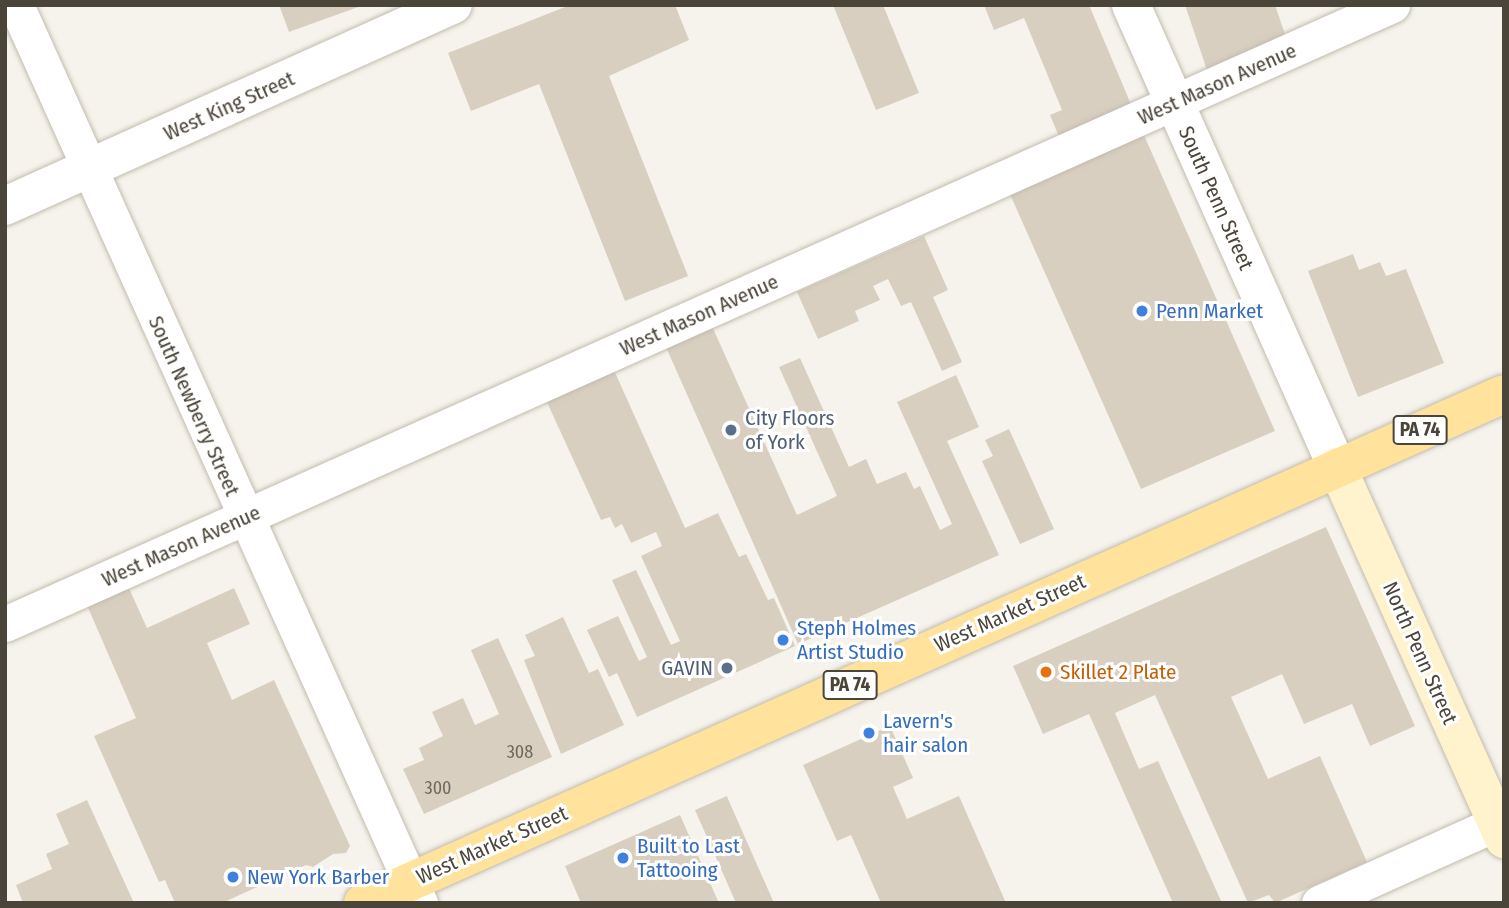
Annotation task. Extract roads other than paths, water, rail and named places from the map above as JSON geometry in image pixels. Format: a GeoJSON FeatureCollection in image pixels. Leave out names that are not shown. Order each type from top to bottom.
{"type":"FeatureCollection","features":[{"type":"Feature","properties":{"kind":"main road","name":"West Market Street"},"geometry":{"type":"LineString","coordinates":[[363,903],[415,892],[1337,467],[1504,394]]}},
{"type":"Feature","properties":{"kind":"main road","name":"North Penn Street"},"geometry":{"type":"LineString","coordinates":[[1337,467],[1501,828]]}},
{"type":"Feature","properties":{"kind":"street","name":"South Newberry Street"},"geometry":{"type":"LineString","coordinates":[[16,5],[244,519],[415,892]]}},
{"type":"Feature","properties":{"kind":"street","name":"West King Street"},"geometry":{"type":"LineString","coordinates":[[5,206],[453,5]]}},
{"type":"Feature","properties":{"kind":"street","name":"South Penn Street"},"geometry":{"type":"LineString","coordinates":[[1131,5],[1337,467]]}},
{"type":"Feature","properties":{"kind":"street","name":"West Mason Avenue"},"geometry":{"type":"LineString","coordinates":[[5,624],[1392,5]]}},
{"type":"Feature","properties":{"kind":"street"},"geometry":{"type":"LineString","coordinates":[[1319,903],[1501,828]]}},
{"type":"Feature","properties":{"kind":"place","name":"Penn Market"},"geometry":{"type":"Point","coordinates":[1142,311]}},
{"type":"Feature","properties":{"kind":"place","name":"City Floors of York"},"geometry":{"type":"Point","coordinates":[731,430]}},
{"type":"Feature","properties":{"kind":"place","name":"Steph Holmes Artist Studio"},"geometry":{"type":"Point","coordinates":[783,640]}},
{"type":"Feature","properties":{"kind":"place","name":"GAVIN"},"geometry":{"type":"Point","coordinates":[727,668]}},
{"type":"Feature","properties":{"kind":"place","name":"Skillet 2 Plate"},"geometry":{"type":"Point","coordinates":[1046,672]}},
{"type":"Feature","properties":{"kind":"place","name":"Lavern's hair salon"},"geometry":{"type":"Point","coordinates":[869,733]}},
{"type":"Feature","properties":{"kind":"place","name":"Built to Last Tattooing"},"geometry":{"type":"Point","coordinates":[623,858]}},
{"type":"Feature","properties":{"kind":"place","name":"New York Barber"},"geometry":{"type":"Point","coordinates":[233,877]}}]}
